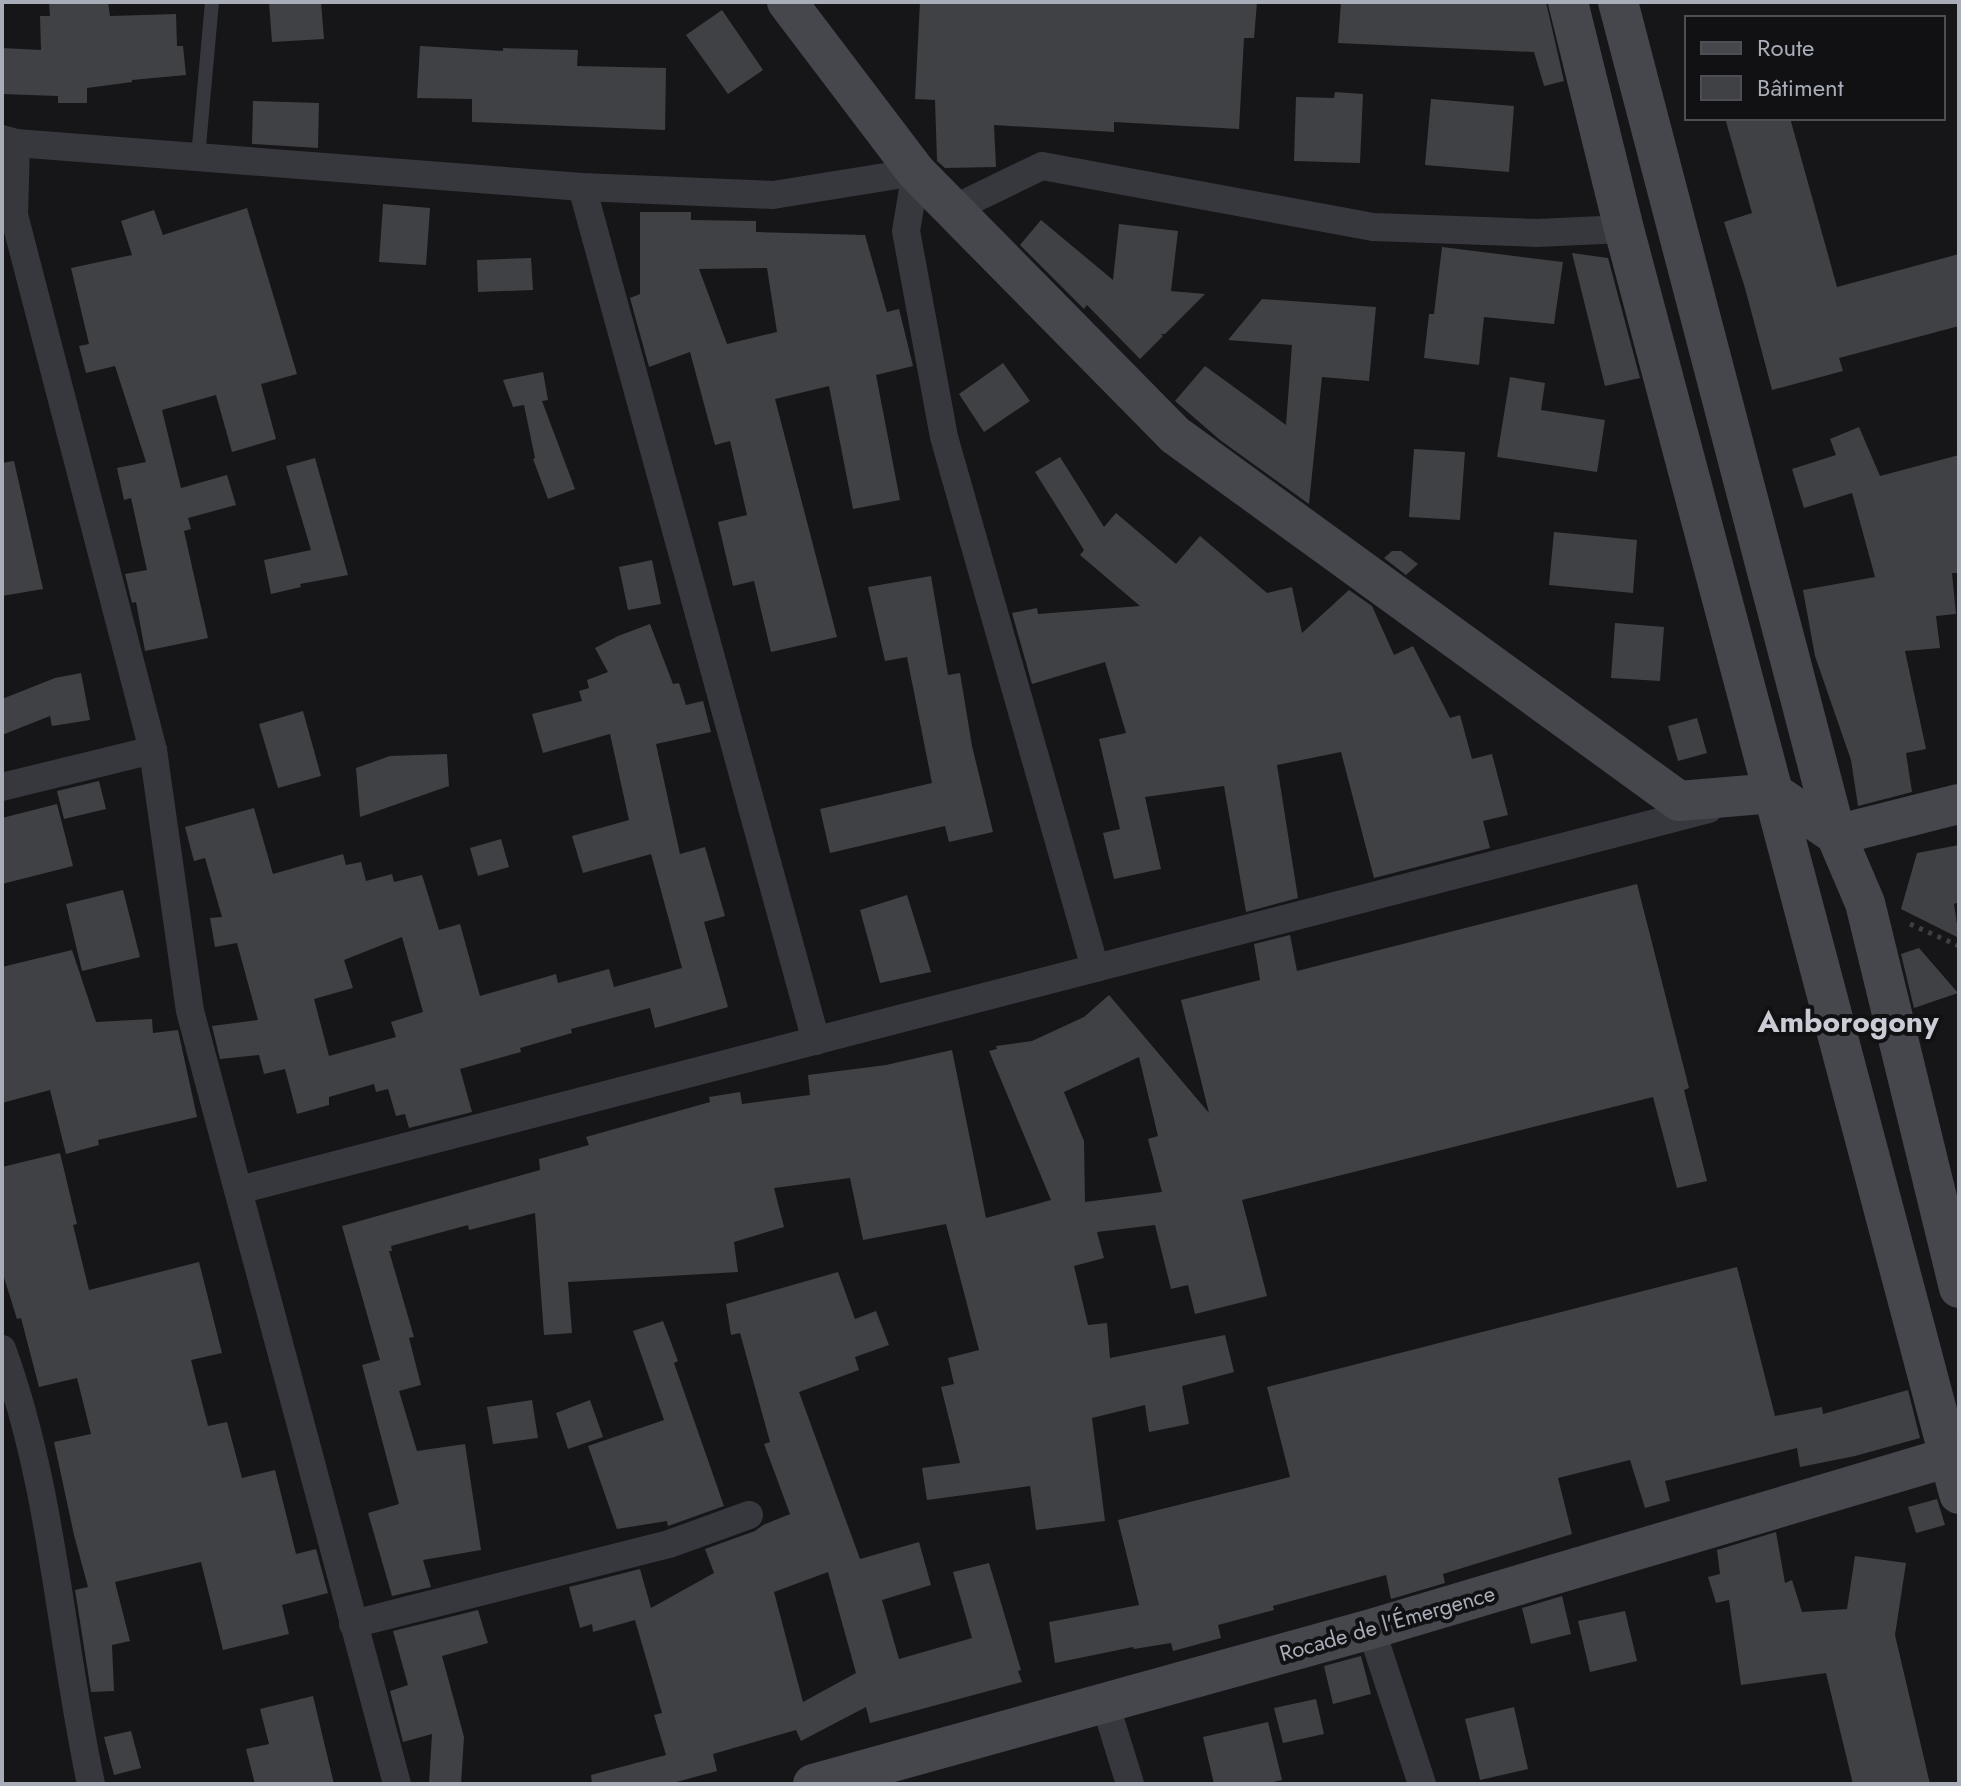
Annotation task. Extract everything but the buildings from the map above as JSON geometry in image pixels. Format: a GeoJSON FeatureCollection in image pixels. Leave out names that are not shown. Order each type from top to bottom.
{"type":"FeatureCollection","features":[{"type":"Feature","properties":{"kind":"main road"},"geometry":{"type":"LineString","coordinates":[[787,2],[916,172],[1175,435],[1679,801],[1774,793],[1836,835],[1959,804]]}},
{"type":"Feature","properties":{"kind":"main road"},"geometry":{"type":"LineString","coordinates":[[1568,2],[1624,229],[1956,1468]]}},
{"type":"Feature","properties":{"kind":"main road"},"geometry":{"type":"LineString","coordinates":[[1618,2],[1836,835],[1865,903],[1959,1288]]}},
{"type":"Feature","properties":{"kind":"main road","name":"Rocade de l'Émergence"},"geometry":{"type":"LineString","coordinates":[[813,1784],[1956,1468]]}},
{"type":"Feature","properties":{"kind":"street"},"geometry":{"type":"LineString","coordinates":[[397,1784],[190,1011],[153,750],[14,215],[9,141],[582,187],[773,195],[916,172],[906,231],[944,437],[1095,968]]}},
{"type":"Feature","properties":{"kind":"street"},"geometry":{"type":"LineString","coordinates":[[953,209],[1042,166],[1373,227],[1537,233],[1624,229]]}},
{"type":"Feature","properties":{"kind":"street"},"geometry":{"type":"LineString","coordinates":[[582,187],[816,1041]]}},
{"type":"Feature","properties":{"kind":"street"},"geometry":{"type":"LineString","coordinates":[[2,787],[153,750]]}},
{"type":"Feature","properties":{"kind":"street"},"geometry":{"type":"LineString","coordinates":[[239,1190],[1774,793]]}},
{"type":"Feature","properties":{"kind":"street"},"geometry":{"type":"LineString","coordinates":[[2,1349],[21,1401],[38,1472],[91,1784]]}},
{"type":"Feature","properties":{"kind":"street"},"geometry":{"type":"LineString","coordinates":[[353,1624],[669,1544],[749,1515]]}},
{"type":"Feature","properties":{"kind":"street"},"geometry":{"type":"LineString","coordinates":[[1371,1629],[1422,1784]]}},
{"type":"Feature","properties":{"kind":"street"},"geometry":{"type":"LineString","coordinates":[[1105,1703],[1130,1784]]}},
{"type":"Feature","properties":{"kind":"lane"},"geometry":{"type":"LineString","coordinates":[[198,157],[212,2]]}},
{"type":"Feature","properties":{"kind":"district","name":"Amborogony"},"geometry":{"type":"Point","coordinates":[1848,1022]}}]}
